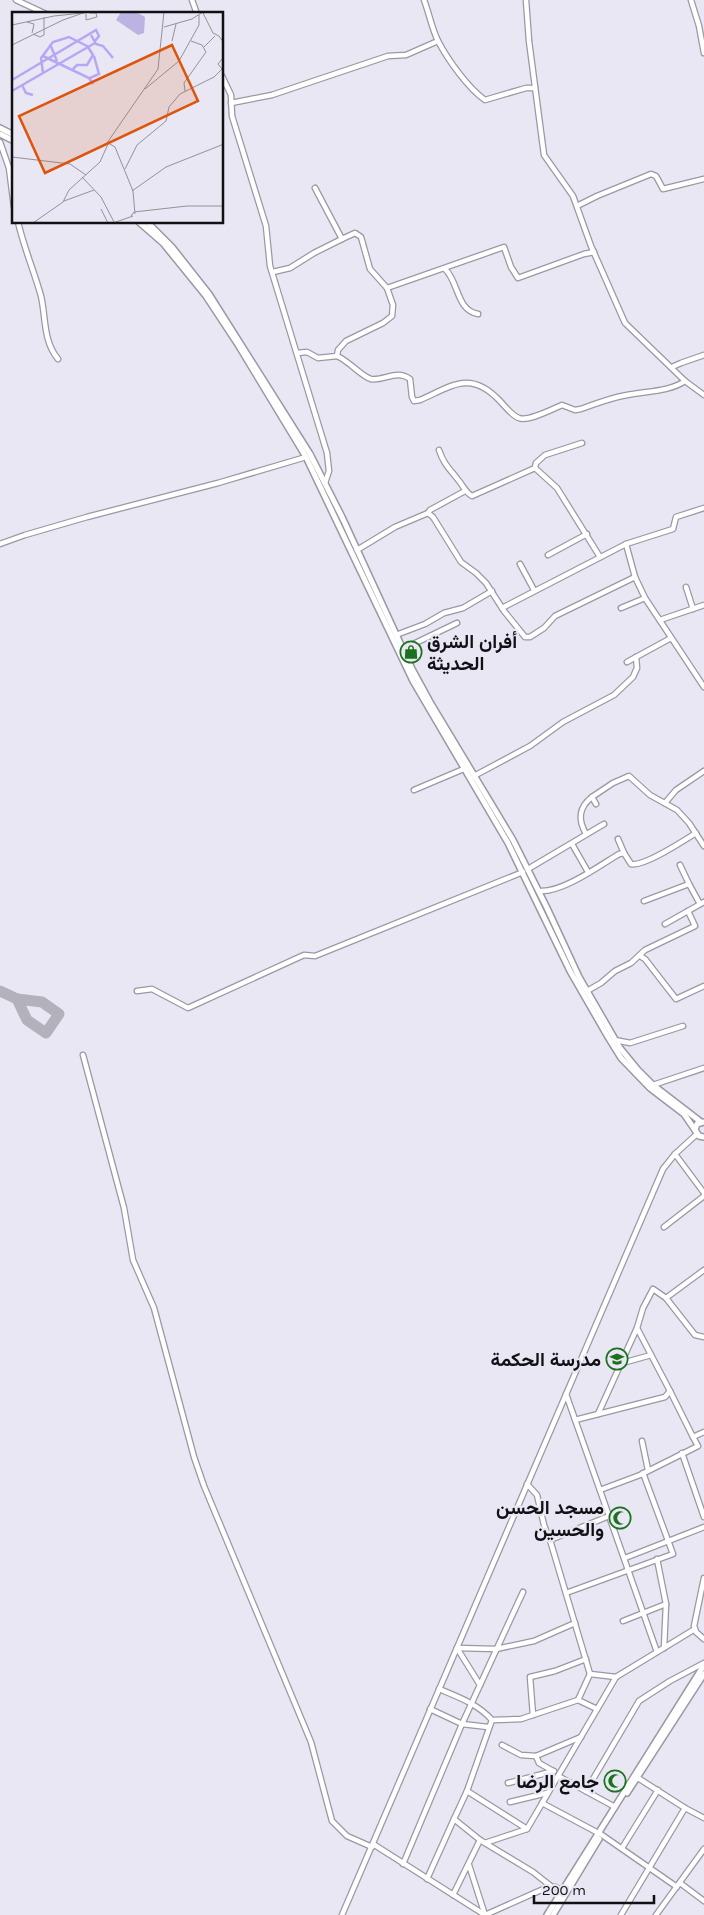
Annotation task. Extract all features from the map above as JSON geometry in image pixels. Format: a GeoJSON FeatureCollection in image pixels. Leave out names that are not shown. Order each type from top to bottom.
{"type":"FeatureCollection","features":[{"type":"Feature","properties":{"kind":"main road"},"geometry":{"type":"LineString","coordinates":[[0,128],[12,134]]}},
{"type":"Feature","properties":{"kind":"main road"},"geometry":{"type":"LineString","coordinates":[[0,134],[12,140]]}},
{"type":"Feature","properties":{"kind":"main road"},"geometry":{"type":"LineString","coordinates":[[141,224],[163,243],[206,296],[323,484],[358,550],[370,585],[403,649],[410,670]]}},
{"type":"Feature","properties":{"kind":"main road"},"geometry":{"type":"LineString","coordinates":[[150,224],[172,247],[215,302],[310,454],[410,670],[498,824],[539,891],[574,979],[625,1055],[653,1085],[702,1122],[696,1126],[696,1132]]}},
{"type":"Feature","properties":{"kind":"main road"},"geometry":{"type":"LineString","coordinates":[[466,767],[474,776],[503,822],[621,1058],[650,1088],[684,1114],[696,1132],[704,1137]]}},
{"type":"Feature","properties":{"kind":"main road"},"geometry":{"type":"LineString","coordinates":[[547,1915],[619,1805],[704,1664]]}},
{"type":"Feature","properties":{"kind":"main road"},"geometry":{"type":"LineString","coordinates":[[553,1915],[615,1808],[704,1674]]}},
{"type":"Feature","properties":{"kind":"street"},"geometry":{"type":"LineString","coordinates":[[16,0],[42,12]]}},
{"type":"Feature","properties":{"kind":"street"},"geometry":{"type":"LineString","coordinates":[[192,0],[196,12]]}},
{"type":"Feature","properties":{"kind":"street"},"geometry":{"type":"LineString","coordinates":[[424,0],[438,41],[471,88],[484,100],[526,88],[535,88]]}},
{"type":"Feature","properties":{"kind":"street"},"geometry":{"type":"LineString","coordinates":[[526,0],[526,18],[544,155],[573,196],[594,252],[625,323],[686,381],[704,394]]}},
{"type":"Feature","properties":{"kind":"street"},"geometry":{"type":"LineString","coordinates":[[690,0],[704,54]]}},
{"type":"Feature","properties":{"kind":"street"},"geometry":{"type":"LineString","coordinates":[[231,103],[272,95],[388,56],[406,55],[438,41]]}},
{"type":"Feature","properties":{"kind":"street"},"geometry":{"type":"LineString","coordinates":[[224,80],[231,95],[232,116],[266,226],[273,272],[329,459],[329,471],[323,484]]}},
{"type":"Feature","properties":{"kind":"street"},"geometry":{"type":"LineString","coordinates":[[0,142],[9,168],[12,191]]}},
{"type":"Feature","properties":{"kind":"street"},"geometry":{"type":"LineString","coordinates":[[577,206],[651,174],[656,176],[663,190],[704,179]]}},
{"type":"Feature","properties":{"kind":"street"},"geometry":{"type":"LineString","coordinates":[[315,188],[342,240]]}},
{"type":"Feature","properties":{"kind":"street"},"geometry":{"type":"LineString","coordinates":[[18,224],[40,295],[48,342],[58,358]]}},
{"type":"Feature","properties":{"kind":"street"},"geometry":{"type":"LineString","coordinates":[[273,272],[290,268],[314,252],[355,233],[361,237],[370,268],[386,288],[393,305],[392,316],[371,330],[346,341],[338,350],[337,356]]}},
{"type":"Feature","properties":{"kind":"street"},"geometry":{"type":"LineString","coordinates":[[386,288],[504,247],[516,277],[520,278],[551,265],[594,252]]}},
{"type":"Feature","properties":{"kind":"street"},"geometry":{"type":"LineString","coordinates":[[445,269],[453,279],[461,302],[466,308],[478,314]]}},
{"type":"Feature","properties":{"kind":"street"},"geometry":{"type":"LineString","coordinates":[[297,352],[307,352],[318,358],[337,356],[346,360],[367,378],[373,379],[393,374],[406,376],[410,379],[412,398],[414,400],[420,400],[460,382],[472,382],[490,390],[518,418],[525,419],[562,405],[575,410],[581,409],[632,394],[647,393],[673,387],[686,381]]}},
{"type":"Feature","properties":{"kind":"street"},"geometry":{"type":"LineString","coordinates":[[672,368],[680,362],[704,355]]}},
{"type":"Feature","properties":{"kind":"street"},"geometry":{"type":"LineString","coordinates":[[439,450],[444,465],[465,491],[475,496],[535,468],[536,463],[545,455],[582,443]]}},
{"type":"Feature","properties":{"kind":"street"},"geometry":{"type":"LineString","coordinates":[[0,544],[87,517],[218,483],[306,457]]}},
{"type":"Feature","properties":{"kind":"street"},"geometry":{"type":"LineString","coordinates":[[535,468],[557,488],[600,557]]}},
{"type":"Feature","properties":{"kind":"street"},"geometry":{"type":"LineString","coordinates":[[358,550],[395,527],[428,513],[430,510],[465,491]]}},
{"type":"Feature","properties":{"kind":"street"},"geometry":{"type":"LineString","coordinates":[[502,608],[626,544],[672,529],[676,517],[704,508]]}},
{"type":"Feature","properties":{"kind":"street"},"geometry":{"type":"LineString","coordinates":[[428,513],[433,517],[461,562],[480,576],[523,637],[527,638],[544,628],[555,616],[635,577]]}},
{"type":"Feature","properties":{"kind":"street"},"geometry":{"type":"LineString","coordinates":[[548,555],[586,534]]}},
{"type":"Feature","properties":{"kind":"street"},"geometry":{"type":"LineString","coordinates":[[626,544],[635,577],[645,598],[704,687]]}},
{"type":"Feature","properties":{"kind":"street"},"geometry":{"type":"LineString","coordinates":[[520,564],[534,590]]}},
{"type":"Feature","properties":{"kind":"street"},"geometry":{"type":"LineString","coordinates":[[686,587],[693,609]]}},
{"type":"Feature","properties":{"kind":"street"},"geometry":{"type":"LineString","coordinates":[[396,635],[425,624],[444,613],[463,608],[492,591]]}},
{"type":"Feature","properties":{"kind":"street"},"geometry":{"type":"LineString","coordinates":[[621,608],[645,598]]}},
{"type":"Feature","properties":{"kind":"street"},"geometry":{"type":"LineString","coordinates":[[660,620],[704,605]]}},
{"type":"Feature","properties":{"kind":"street"},"geometry":{"type":"LineString","coordinates":[[403,649],[457,623]]}},
{"type":"Feature","properties":{"kind":"street"},"geometry":{"type":"LineString","coordinates":[[627,662],[671,638]]}},
{"type":"Feature","properties":{"kind":"street"},"geometry":{"type":"LineString","coordinates":[[474,776],[530,746],[563,722],[614,695],[633,677],[637,668],[636,658]]}},
{"type":"Feature","properties":{"kind":"street"},"geometry":{"type":"LineString","coordinates":[[414,790],[466,767]]}},
{"type":"Feature","properties":{"kind":"street"},"geometry":{"type":"LineString","coordinates":[[665,803],[680,787],[704,771]]}},
{"type":"Feature","properties":{"kind":"street"},"geometry":{"type":"LineString","coordinates":[[586,834],[581,826],[580,814],[582,807],[592,797],[613,783],[629,776],[650,795],[683,815],[703,842]]}},
{"type":"Feature","properties":{"kind":"street"},"geometry":{"type":"LineString","coordinates":[[592,797],[596,804]]}},
{"type":"Feature","properties":{"kind":"street"},"geometry":{"type":"LineString","coordinates":[[137,991],[152,989],[188,1008],[304,955],[315,956],[526,870],[604,824]]}},
{"type":"Feature","properties":{"kind":"street"},"geometry":{"type":"LineString","coordinates":[[618,839],[631,864],[635,865],[657,856],[696,833]]}},
{"type":"Feature","properties":{"kind":"street"},"geometry":{"type":"LineString","coordinates":[[572,844],[588,872]]}},
{"type":"Feature","properties":{"kind":"street"},"geometry":{"type":"LineString","coordinates":[[539,891],[545,892],[565,886],[619,854],[624,853]]}},
{"type":"Feature","properties":{"kind":"street"},"geometry":{"type":"LineString","coordinates":[[665,924],[702,903],[689,884],[680,865]]}},
{"type":"Feature","properties":{"kind":"street"},"geometry":{"type":"LineString","coordinates":[[644,902],[689,884]]}},
{"type":"Feature","properties":{"kind":"street"},"geometry":{"type":"LineString","coordinates":[[587,991],[651,947],[666,942],[695,926],[688,911]]}},
{"type":"Feature","properties":{"kind":"street"},"geometry":{"type":"LineString","coordinates":[[640,956],[645,959],[676,999],[704,986]]}},
{"type":"Feature","properties":{"kind":"street"},"geometry":{"type":"LineString","coordinates":[[612,1037],[630,1043],[683,1026]]}},
{"type":"Feature","properties":{"kind":"street"},"geometry":{"type":"LineString","coordinates":[[83,1055],[124,1208],[133,1260],[154,1308],[194,1457],[204,1486],[311,1742],[332,1821],[347,1836],[372,1846],[404,1864],[485,1915]]}},
{"type":"Feature","properties":{"kind":"street"},"geometry":{"type":"LineString","coordinates":[[653,1085],[704,1068]]}},
{"type":"Feature","properties":{"kind":"street"},"geometry":{"type":"LineString","coordinates":[[342,1915],[663,1169],[696,1132]]}},
{"type":"Feature","properties":{"kind":"street"},"geometry":{"type":"LineString","coordinates":[[664,1227],[704,1194],[675,1154]]}},
{"type":"Feature","properties":{"kind":"street"},"geometry":{"type":"LineString","coordinates":[[666,1298],[704,1270]]}},
{"type":"Feature","properties":{"kind":"street"},"geometry":{"type":"LineString","coordinates":[[598,1414],[654,1289],[666,1298],[694,1335],[704,1336]]}},
{"type":"Feature","properties":{"kind":"street"},"geometry":{"type":"LineString","coordinates":[[600,1490],[643,1473],[698,1446],[637,1328]]}},
{"type":"Feature","properties":{"kind":"street"},"geometry":{"type":"LineString","coordinates":[[619,1364],[651,1355]]}},
{"type":"Feature","properties":{"kind":"street"},"geometry":{"type":"LineString","coordinates":[[575,1420],[665,1396],[670,1391]]}},
{"type":"Feature","properties":{"kind":"street"},"geometry":{"type":"LineString","coordinates":[[566,1394],[610,1516],[642,1614],[657,1652]]}},
{"type":"Feature","properties":{"kind":"street"},"geometry":{"type":"LineString","coordinates":[[693,1437],[704,1432]]}},
{"type":"Feature","properties":{"kind":"street"},"geometry":{"type":"LineString","coordinates":[[642,1441],[648,1470]]}},
{"type":"Feature","properties":{"kind":"street"},"geometry":{"type":"LineString","coordinates":[[682,1453],[704,1517]]}},
{"type":"Feature","properties":{"kind":"street"},"geometry":{"type":"LineString","coordinates":[[566,1593],[673,1554],[643,1473]]}},
{"type":"Feature","properties":{"kind":"street"},"geometry":{"type":"LineString","coordinates":[[527,1484],[537,1496],[544,1525],[590,1674],[578,1700]]}},
{"type":"Feature","properties":{"kind":"street"},"geometry":{"type":"LineString","coordinates":[[550,1540],[610,1516]]}},
{"type":"Feature","properties":{"kind":"street"},"geometry":{"type":"LineString","coordinates":[[624,1558],[704,1527]]}},
{"type":"Feature","properties":{"kind":"street"},"geometry":{"type":"LineString","coordinates":[[657,1559],[666,1604],[664,1648]]}},
{"type":"Feature","properties":{"kind":"street"},"geometry":{"type":"LineString","coordinates":[[704,1578],[695,1629],[698,1635],[704,1638]]}},
{"type":"Feature","properties":{"kind":"street"},"geometry":{"type":"LineString","coordinates":[[404,1864],[471,1703],[522,1592]]}},
{"type":"Feature","properties":{"kind":"street"},"geometry":{"type":"LineString","coordinates":[[623,1621],[666,1604]]}},
{"type":"Feature","properties":{"kind":"street"},"geometry":{"type":"LineString","coordinates":[[457,1648],[496,1649],[534,1641],[575,1623]]}},
{"type":"Feature","properties":{"kind":"street"},"geometry":{"type":"LineString","coordinates":[[486,1843],[527,1829],[616,1677],[695,1629]]}},
{"type":"Feature","properties":{"kind":"street"},"geometry":{"type":"LineString","coordinates":[[457,1648],[480,1685]]}},
{"type":"Feature","properties":{"kind":"street"},"geometry":{"type":"LineString","coordinates":[[533,1715],[530,1677],[555,1671],[586,1659]]}},
{"type":"Feature","properties":{"kind":"street"},"geometry":{"type":"LineString","coordinates":[[586,1791],[639,1701],[670,1681],[704,1664]]}},
{"type":"Feature","properties":{"kind":"street"},"geometry":{"type":"LineString","coordinates":[[590,1674],[616,1677]]}},
{"type":"Feature","properties":{"kind":"street"},"geometry":{"type":"LineString","coordinates":[[439,1689],[471,1703],[492,1720],[521,1719],[578,1700],[597,1709]]}},
{"type":"Feature","properties":{"kind":"street"},"geometry":{"type":"LineString","coordinates":[[430,1708],[462,1724],[488,1727]]}},
{"type":"Feature","properties":{"kind":"street"},"geometry":{"type":"LineString","coordinates":[[427,1878],[467,1791],[492,1720]]}},
{"type":"Feature","properties":{"kind":"street"},"geometry":{"type":"LineString","coordinates":[[502,1745],[521,1755],[536,1756],[581,1737]]}},
{"type":"Feature","properties":{"kind":"street"},"geometry":{"type":"LineString","coordinates":[[536,1756],[539,1763],[615,1808]]}},
{"type":"Feature","properties":{"kind":"street"},"geometry":{"type":"LineString","coordinates":[[508,1783],[554,1771]]}},
{"type":"Feature","properties":{"kind":"street"},"geometry":{"type":"LineString","coordinates":[[636,1776],[704,1818]]}},
{"type":"Feature","properties":{"kind":"street"},"geometry":{"type":"LineString","coordinates":[[622,1848],[658,1790]]}},
{"type":"Feature","properties":{"kind":"street"},"geometry":{"type":"LineString","coordinates":[[467,1791],[527,1829]]}},
{"type":"Feature","properties":{"kind":"street"},"geometry":{"type":"LineString","coordinates":[[510,1802],[548,1793]]}},
{"type":"Feature","properties":{"kind":"street"},"geometry":{"type":"LineString","coordinates":[[542,1803],[600,1834],[650,1868],[704,1901]]}},
{"type":"Feature","properties":{"kind":"street"},"geometry":{"type":"LineString","coordinates":[[620,1915],[685,1808]]}},
{"type":"Feature","properties":{"kind":"street"},"geometry":{"type":"LineString","coordinates":[[454,1819],[480,1840],[533,1872],[552,1887],[563,1891]]}},
{"type":"Feature","properties":{"kind":"street"},"geometry":{"type":"LineString","coordinates":[[453,1895],[480,1840]]}},
{"type":"Feature","properties":{"kind":"street"},"geometry":{"type":"LineString","coordinates":[[656,1915],[704,1849]]}},
{"type":"Feature","properties":{"kind":"street"},"geometry":{"type":"LineString","coordinates":[[469,1865],[485,1915]]}},
{"type":"Feature","properties":{"kind":"street"},"geometry":{"type":"LineString","coordinates":[[485,1915],[552,1887]]}},
{"type":"Feature","properties":{"kind":"taxiway"},"geometry":{"type":"LineString","coordinates":[[0,991],[17,999]]}},
{"type":"Feature","properties":{"kind":"taxiway"},"geometry":{"type":"LineString","coordinates":[[17,999],[42,1002],[59,1014],[46,1033],[27,1020],[17,999]]}},
{"type":"Feature","properties":{"kind":"place","name":"أفران الشرق الحديثة"},"geometry":{"type":"Point","coordinates":[411,652]}},
{"type":"Feature","properties":{"kind":"place","name":"مدرسة الحكمة"},"geometry":{"type":"Point","coordinates":[617,1359]}},
{"type":"Feature","properties":{"kind":"place","name":"مسجد الحسن والحسين"},"geometry":{"type":"Point","coordinates":[620,1518]}},
{"type":"Feature","properties":{"kind":"place","name":"جامع الرضا"},"geometry":{"type":"Point","coordinates":[615,1781]}}]}
